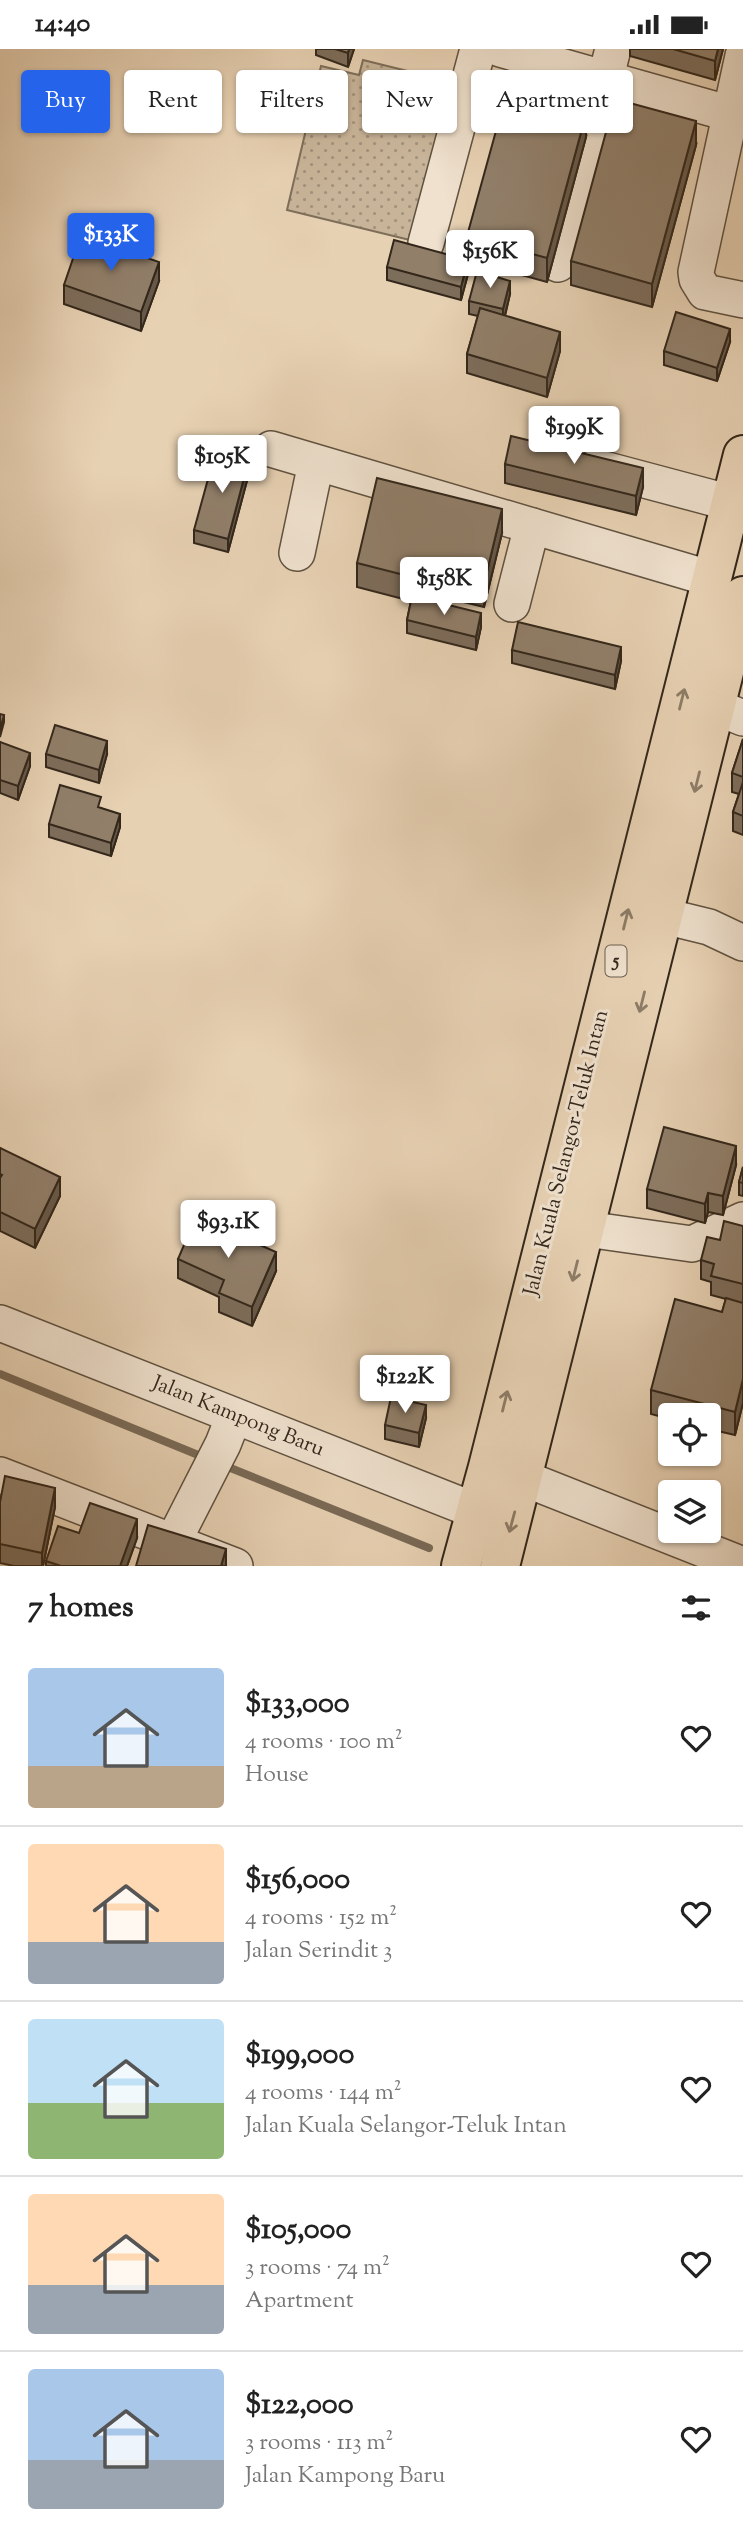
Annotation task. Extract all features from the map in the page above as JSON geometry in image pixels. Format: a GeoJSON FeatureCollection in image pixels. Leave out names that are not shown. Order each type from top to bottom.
{"type":"FeatureCollection","features":[{"type":"Feature","properties":{"kind":"highway","name":"Jalan Kuala Selangor-Teluk Intan"},"geometry":{"type":"LineString","coordinates":[[500,1566],[664,916],[729,713],[735,595],[731,503],[743,455]]}},
{"type":"Feature","properties":{"kind":"highway","name":"Jalan Kuala Selangor-Teluk Intan"},"geometry":{"type":"LineString","coordinates":[[461,1566],[735,595]]}},
{"type":"Feature","properties":{"kind":"street"},"geometry":{"type":"LineString","coordinates":[[426,243],[478,49]]}},
{"type":"Feature","properties":{"kind":"street"},"geometry":{"type":"LineString","coordinates":[[500,49],[609,64],[731,114]]}},
{"type":"Feature","properties":{"kind":"street"},"geometry":{"type":"LineString","coordinates":[[743,56],[696,272],[705,292],[743,300]]}},
{"type":"Feature","properties":{"kind":"street"},"geometry":{"type":"LineString","coordinates":[[558,264],[609,64]]}},
{"type":"Feature","properties":{"kind":"street"},"geometry":{"type":"LineString","coordinates":[[271,449],[532,526],[735,595]]}},
{"type":"Feature","properties":{"kind":"street"},"geometry":{"type":"LineString","coordinates":[[563,458],[731,503]]}},
{"type":"Feature","properties":{"kind":"street"},"geometry":{"type":"LineString","coordinates":[[297,553],[316,463]]}},
{"type":"Feature","properties":{"kind":"street"},"geometry":{"type":"LineString","coordinates":[[512,604],[532,526]]}},
{"type":"Feature","properties":{"kind":"street"},"geometry":{"type":"LineString","coordinates":[[664,916],[709,927],[743,943]]}},
{"type":"Feature","properties":{"kind":"street"},"geometry":{"type":"LineString","coordinates":[[586,1229],[692,1244],[743,1220]]}},
{"type":"Feature","properties":{"kind":"street","name":"Jalan Kampong Baru"},"geometry":{"type":"LineString","coordinates":[[0,1323],[228,1430],[476,1511]]}},
{"type":"Feature","properties":{"kind":"street"},"geometry":{"type":"LineString","coordinates":[[173,1542],[228,1430]]}},
{"type":"Feature","properties":{"kind":"street"},"geometry":{"type":"LineString","coordinates":[[0,1475],[235,1566]]}},
{"type":"Feature","properties":{"kind":"street"},"geometry":{"type":"LineString","coordinates":[[523,1478],[743,1565]]}},
{"type":"Feature","properties":{"kind":"shaded area"},"geometry":{"type":"Polygon","coordinates":[[[363,60],[403,70],[362,70],[362,133],[440,133],[414,241],[287,210],[305,133],[348,133],[348,72],[359,75],[363,60]]]}},
{"type":"Feature","properties":{"kind":"shaded area"},"geometry":{"type":"Polygon","coordinates":[[[321,66],[338,70],[320,70],[321,66]]]}},
{"type":"Feature","properties":{"kind":"building"},"geometry":{"type":"Polygon","coordinates":[[[673,49],[718,49],[715,61],[673,49]]]}},
{"type":"Feature","properties":{"kind":"building"},"geometry":{"type":"Polygon","coordinates":[[[633,104],[696,121],[652,284],[571,261],[606,133],[633,133],[633,104]]]}},
{"type":"Feature","properties":{"kind":"building"},"geometry":{"type":"Polygon","coordinates":[[[495,133],[581,133],[547,258],[467,236],[495,133]]]}},
{"type":"Feature","properties":{"kind":"building"},"geometry":{"type":"Polygon","coordinates":[[[81,235],[159,262],[141,312],[64,285],[81,235]]]}},
{"type":"Feature","properties":{"kind":"building"},"geometry":{"type":"Polygon","coordinates":[[[394,240],[468,260],[461,287],[387,267],[394,240]]]}},
{"type":"Feature","properties":{"kind":"building"},"geometry":{"type":"Polygon","coordinates":[[[477,271],[510,281],[503,309],[469,301],[477,271]]]}},
{"type":"Feature","properties":{"kind":"building"},"geometry":{"type":"Polygon","coordinates":[[[480,308],[560,332],[547,378],[467,354],[480,308]]]}},
{"type":"Feature","properties":{"kind":"building"},"geometry":{"type":"Polygon","coordinates":[[[676,312],[730,329],[717,368],[664,351],[676,312]]]}},
{"type":"Feature","properties":{"kind":"building"},"geometry":{"type":"Polygon","coordinates":[[[511,436],[643,468],[636,496],[505,464],[511,436]]]}},
{"type":"Feature","properties":{"kind":"building"},"geometry":{"type":"Polygon","coordinates":[[[216,450],[249,459],[228,539],[194,530],[216,450]]]}},
{"type":"Feature","properties":{"kind":"building"},"geometry":{"type":"Polygon","coordinates":[[[377,478],[502,509],[484,584],[423,568],[420,579],[357,563],[377,478]]]}},
{"type":"Feature","properties":{"kind":"building"},"geometry":{"type":"Polygon","coordinates":[[[412,596],[481,613],[476,637],[407,620],[412,596]]]}},
{"type":"Feature","properties":{"kind":"building"},"geometry":{"type":"Polygon","coordinates":[[[518,622],[621,647],[615,675],[512,650],[518,622]]]}},
{"type":"Feature","properties":{"kind":"building"},"geometry":{"type":"Polygon","coordinates":[[[0,714],[4,715],[0,730],[0,714]]]}},
{"type":"Feature","properties":{"kind":"building"},"geometry":{"type":"Polygon","coordinates":[[[55,725],[107,741],[99,770],[46,754],[55,725]]]}},
{"type":"Feature","properties":{"kind":"building"},"geometry":{"type":"Polygon","coordinates":[[[743,739],[743,777],[732,773],[743,739]]]}},
{"type":"Feature","properties":{"kind":"building"},"geometry":{"type":"Polygon","coordinates":[[[0,742],[30,753],[18,786],[0,780],[0,742]]]}},
{"type":"Feature","properties":{"kind":"building"},"geometry":{"type":"Polygon","coordinates":[[[743,782],[743,816],[733,812],[743,782]]]}},
{"type":"Feature","properties":{"kind":"building"},"geometry":{"type":"Polygon","coordinates":[[[60,785],[101,797],[98,807],[120,814],[111,843],[49,824],[60,785]]]}},
{"type":"Feature","properties":{"kind":"building"},"geometry":{"type":"Polygon","coordinates":[[[664,1127],[736,1146],[723,1196],[708,1193],[705,1204],[647,1189],[664,1127]]]}},
{"type":"Feature","properties":{"kind":"building"},"geometry":{"type":"Polygon","coordinates":[[[0,1148],[60,1177],[35,1229],[0,1212],[0,1148]]]}},
{"type":"Feature","properties":{"kind":"building"},"geometry":{"type":"Polygon","coordinates":[[[743,1167],[743,1183],[739,1182],[743,1167]]]}},
{"type":"Feature","properties":{"kind":"building"},"geometry":{"type":"Polygon","coordinates":[[[196,1217],[276,1252],[252,1307],[219,1293],[224,1280],[178,1259],[196,1217]]]}},
{"type":"Feature","properties":{"kind":"building"},"geometry":{"type":"Polygon","coordinates":[[[724,1221],[743,1226],[743,1284],[711,1276],[714,1264],[701,1260],[707,1237],[720,1240],[724,1221]]]}},
{"type":"Feature","properties":{"kind":"building"},"geometry":{"type":"Polygon","coordinates":[[[726,1298],[743,1303],[743,1379],[735,1412],[721,1408],[721,1403],[701,1403],[651,1390],[675,1299],[722,1312],[726,1298]]]}},
{"type":"Feature","properties":{"kind":"building"},"geometry":{"type":"Polygon","coordinates":[[[391,1397],[426,1405],[419,1433],[385,1425],[391,1397]]]}},
{"type":"Feature","properties":{"kind":"building"},"geometry":{"type":"Polygon","coordinates":[[[5,1476],[55,1488],[42,1553],[0,1544],[0,1502],[5,1476]]]}},
{"type":"Feature","properties":{"kind":"building"},"geometry":{"type":"Polygon","coordinates":[[[90,1503],[137,1519],[120,1566],[61,1566],[46,1561],[58,1526],[79,1533],[90,1503]]]}},
{"type":"Feature","properties":{"kind":"building"},"geometry":{"type":"Polygon","coordinates":[[[148,1525],[226,1549],[221,1566],[136,1566],[148,1525]]]}},
{"type":"Feature","properties":{"kind":"waterway"},"geometry":{"type":"LineString","coordinates":[[0,1374],[208,1459]]}},
{"type":"Feature","properties":{"kind":"waterway"},"geometry":{"type":"LineString","coordinates":[[223,1465],[429,1548]]}}]}
